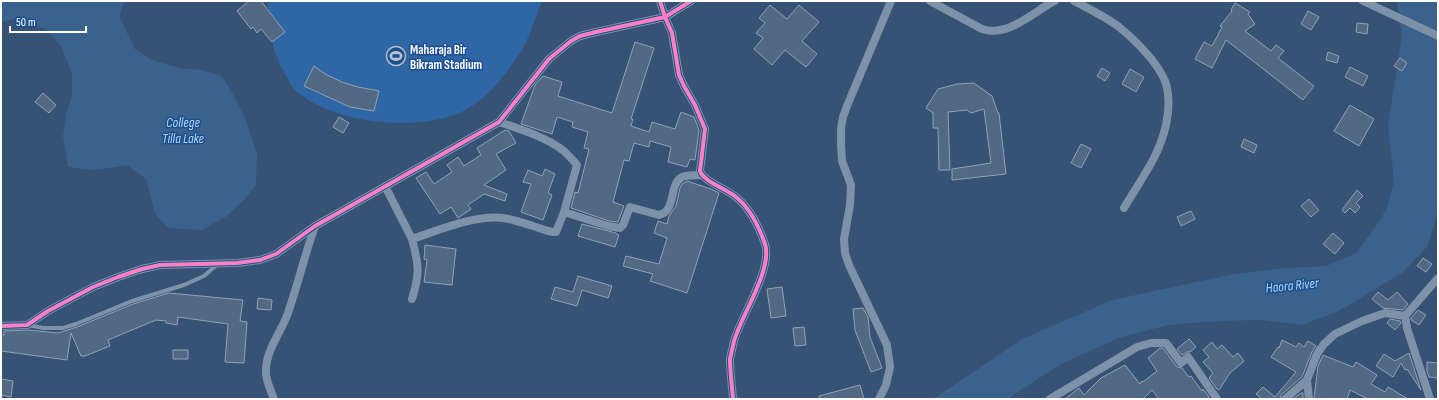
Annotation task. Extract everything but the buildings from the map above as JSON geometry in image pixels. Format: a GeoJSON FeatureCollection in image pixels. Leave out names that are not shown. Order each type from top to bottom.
{"type":"FeatureCollection","features":[{"type":"Feature","properties":{"kind":"street"},"geometry":{"type":"LineString","coordinates":[[660,1],[672,33],[679,75],[695,105],[705,129],[700,161],[701,175]]}},
{"type":"Feature","properties":{"kind":"street"},"geometry":{"type":"LineString","coordinates":[[1,326],[27,325],[71,298],[118,276],[160,265],[237,263],[260,260],[276,254],[315,226],[499,122],[549,59],[571,41],[580,36],[665,17],[691,1]]}},
{"type":"Feature","properties":{"kind":"street"},"geometry":{"type":"LineString","coordinates":[[879,399],[886,385],[890,367],[887,345],[849,265],[845,253],[844,239],[850,205],[851,185],[842,161],[841,144],[843,117],[891,1]]}},
{"type":"Feature","properties":{"kind":"street"},"geometry":{"type":"LineString","coordinates":[[930,1],[990,32],[998,32],[1009,28],[1056,1]]}},
{"type":"Feature","properties":{"kind":"street"},"geometry":{"type":"LineString","coordinates":[[1074,1],[1118,26],[1134,40],[1159,69],[1168,88],[1169,108],[1164,131],[1154,158],[1124,208]]}},
{"type":"Feature","properties":{"kind":"street"},"geometry":{"type":"LineString","coordinates":[[1363,1],[1438,36]]}},
{"type":"Feature","properties":{"kind":"street"},"geometry":{"type":"LineString","coordinates":[[412,239],[483,218],[503,218],[553,233],[556,232],[564,212],[577,165],[564,151],[550,142],[523,130],[499,122]]}},
{"type":"Feature","properties":{"kind":"street"},"geometry":{"type":"LineString","coordinates":[[564,212],[608,226],[620,228],[623,226],[630,207],[659,215],[663,214],[671,202],[676,183],[683,177],[701,175],[742,202],[757,225],[765,245],[766,255],[760,278],[735,339],[730,358],[733,399]]}},
{"type":"Feature","properties":{"kind":"street"},"geometry":{"type":"LineString","coordinates":[[385,186],[412,239],[418,260],[418,279],[412,299]]}},
{"type":"Feature","properties":{"kind":"street"},"geometry":{"type":"LineString","coordinates":[[274,399],[266,374],[267,362],[288,314],[315,226]]}},
{"type":"Feature","properties":{"kind":"street"},"geometry":{"type":"LineString","coordinates":[[1405,316],[1438,278]]}},
{"type":"Feature","properties":{"kind":"street"},"geometry":{"type":"LineString","coordinates":[[1308,399],[1307,380],[1317,354],[1324,344],[1335,334],[1362,321],[1385,313],[1405,316]]}},
{"type":"Feature","properties":{"kind":"street"},"geometry":{"type":"LineString","coordinates":[[1405,316],[1407,328],[1430,399]]}},
{"type":"Feature","properties":{"kind":"street"},"geometry":{"type":"LineString","coordinates":[[1050,399],[1137,347],[1152,343],[1166,343],[1181,362],[1188,357],[1217,399]]}},
{"type":"Feature","properties":{"kind":"street"},"geometry":{"type":"LineString","coordinates":[[1285,399],[1307,380]]}},
{"type":"Feature","properties":{"kind":"lane"},"geometry":{"type":"LineString","coordinates":[[27,325],[43,328],[62,328],[76,324],[132,301],[184,285],[204,276],[220,263]]}},
{"type":"Feature","properties":{"kind":"shaded area","name":"Maharaja Bir Bikram Stadium"},"geometry":{"type":"Polygon","coordinates":[[[268,1],[542,1],[521,52],[488,94],[458,114],[436,120],[394,123],[350,117],[312,102],[295,90],[278,61],[272,42],[268,1]]]}},
{"type":"Feature","properties":{"kind":"water","name":"College Tilla Lake"},"geometry":{"type":"Polygon","coordinates":[[[1,1],[125,1],[119,16],[135,49],[152,60],[180,68],[201,70],[222,76],[237,101],[247,123],[257,154],[256,185],[244,200],[227,216],[202,230],[168,228],[155,214],[146,179],[127,165],[92,170],[68,167],[63,136],[67,110],[72,96],[72,74],[61,46],[47,30],[19,18],[1,22],[1,1]]]}},
{"type":"Feature","properties":{"kind":"water","name":"Haora River"},"geometry":{"type":"Polygon","coordinates":[[[1399,1],[1438,1],[1438,212],[1427,247],[1402,273],[1339,311],[1302,325],[1262,320],[1220,321],[1168,325],[1119,338],[1061,364],[1007,399],[933,399],[1022,339],[1112,300],[1234,274],[1286,268],[1326,266],[1356,253],[1386,210],[1394,181],[1388,126],[1402,35],[1397,3],[1399,1]]]}},
{"type":"Feature","properties":{"kind":"cycle path"},"geometry":{"type":"LineString","coordinates":[[1,326],[27,325],[48,311],[93,287],[142,269],[160,265],[237,263],[260,260],[276,254],[315,226],[499,122],[549,59],[571,41],[580,36],[665,17],[660,1]]}},
{"type":"Feature","properties":{"kind":"cycle path"},"geometry":{"type":"LineString","coordinates":[[691,1],[665,17],[672,33],[679,75],[695,105],[705,129],[700,171],[706,179],[741,201],[754,218],[765,244],[765,266],[761,279],[734,341],[730,359],[733,399]]}},
{"type":"Feature","properties":{"kind":"place","name":"Maharaja Bir Bikram Stadium"},"geometry":{"type":"Point","coordinates":[396,56]}}]}
